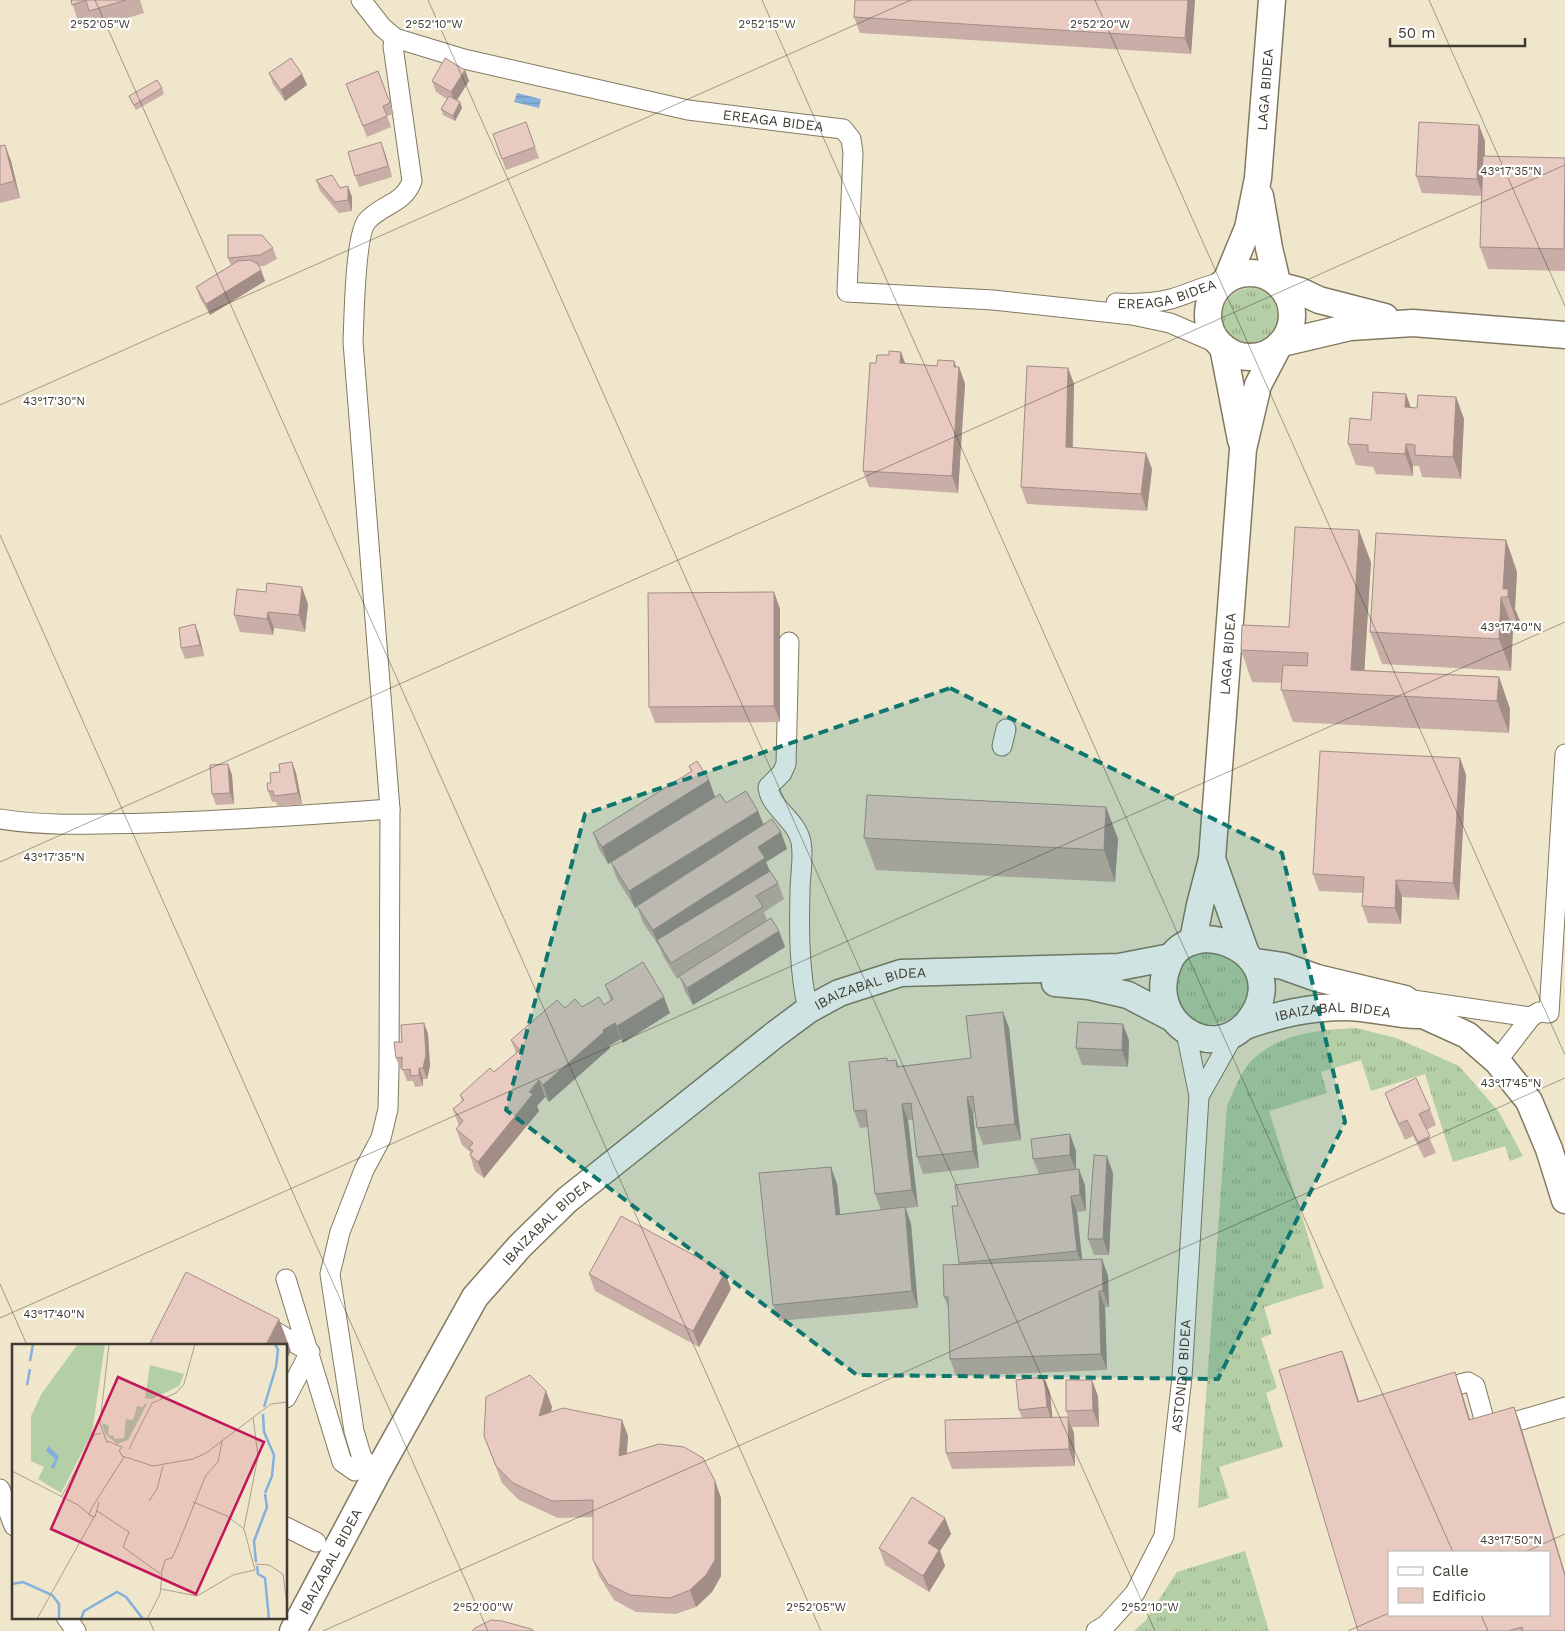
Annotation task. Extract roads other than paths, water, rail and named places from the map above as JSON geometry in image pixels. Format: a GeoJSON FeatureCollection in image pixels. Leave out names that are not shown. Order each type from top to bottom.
{"type":"FeatureCollection","features":[{"type":"Feature","properties":{"kind":"street","name":"EREAGA BIDEA"},"geometry":{"type":"LineString","coordinates":[[361,0],[376,20],[395,38],[464,59],[688,110],[842,129],[851,139],[853,153],[847,292],[993,300],[1132,315],[1170,323],[1222,346]]}},
{"type":"Feature","properties":{"kind":"street","name":"LAGA BIDEA"},"geometry":{"type":"LineString","coordinates":[[1225,281],[1248,228],[1258,178],[1272,0]]}},
{"type":"Feature","properties":{"kind":"street"},"geometry":{"type":"LineString","coordinates":[[366,1472],[354,1431],[330,1274],[340,1232],[364,1170],[381,1138],[388,1110],[391,980],[390,809],[353,342],[356,281],[364,225],[376,212],[401,199],[412,181],[393,46],[395,38]]}},
{"type":"Feature","properties":{"kind":"street","name":"LAGA BIDEA"},"geometry":{"type":"LineString","coordinates":[[1258,178],[1268,248],[1279,284]]}},
{"type":"Feature","properties":{"kind":"street"},"geometry":{"type":"LineString","coordinates":[[1280,344],[1290,330],[1293,314],[1290,299],[1279,284],[1270,277],[1252,272],[1235,275],[1225,281],[1210,301],[1208,317],[1212,332],[1222,346],[1237,354],[1252,357],[1266,353],[1280,344],[1350,327],[1413,323],[1565,335]]}},
{"type":"Feature","properties":{"kind":"street","name":"EREAGA BIDEA"},"geometry":{"type":"LineString","coordinates":[[1050,306],[1086,300],[1140,304],[1172,299],[1205,285],[1225,281]]}},
{"type":"Feature","properties":{"kind":"street"},"geometry":{"type":"LineString","coordinates":[[1279,284],[1319,300],[1413,323]]}},
{"type":"Feature","properties":{"kind":"street","name":"LAGA BIDEA"},"geometry":{"type":"LineString","coordinates":[[1193,940],[1212,859],[1243,449],[1258,385],[1280,344]]}},
{"type":"Feature","properties":{"kind":"street","name":"LAGA BIDEA"},"geometry":{"type":"LineString","coordinates":[[1222,346],[1243,449]]}},
{"type":"Feature","properties":{"kind":"street"},"geometry":{"type":"LineString","coordinates":[[789,642],[786,764],[782,773],[768,787],[769,795],[790,820],[802,841],[799,921],[803,987],[808,1010]]}},
{"type":"Feature","properties":{"kind":"street"},"geometry":{"type":"LineString","coordinates":[[1497,1062],[1531,1017],[1539,1012],[1548,1013],[1565,754]]}},
{"type":"Feature","properties":{"kind":"street"},"geometry":{"type":"LineString","coordinates":[[0,819],[35,825],[68,825],[249,820],[390,809]]}},
{"type":"Feature","properties":{"kind":"street","name":"LAGA BIDEA"},"geometry":{"type":"LineString","coordinates":[[1212,859],[1250,957]]}},
{"type":"Feature","properties":{"kind":"street"},"geometry":{"type":"LineString","coordinates":[[1220,939],[1233,943],[1250,957],[1261,981],[1260,1001],[1254,1015],[1239,1030],[1218,1038],[1204,1038],[1178,1025],[1164,1003],[1162,990],[1163,976],[1171,956],[1180,946],[1193,940],[1220,939]]}},
{"type":"Feature","properties":{"kind":"street","name":"IBAIZABAL BIDEA"},"geometry":{"type":"LineString","coordinates":[[293,1631],[366,1472],[475,1297],[520,1246],[567,1200],[686,1104],[808,1010],[839,992],[901,973],[946,970],[1119,967],[1171,956]]}},
{"type":"Feature","properties":{"kind":"street","name":"IBAIZABAL BIDEA"},"geometry":{"type":"LineString","coordinates":[[1250,957],[1414,1007],[1467,1034],[1497,1062],[1529,1101],[1550,1149],[1565,1200]]}},
{"type":"Feature","properties":{"kind":"street","name":"IBAIZABAL BIDEA"},"geometry":{"type":"LineString","coordinates":[[946,970],[1089,986],[1128,996],[1178,1025]]}},
{"type":"Feature","properties":{"kind":"street","name":"IBAIZABAL BIDEA"},"geometry":{"type":"LineString","coordinates":[[1239,1030],[1288,1012],[1347,1007],[1397,1015],[1414,1007]]}},
{"type":"Feature","properties":{"kind":"street"},"geometry":{"type":"LineString","coordinates":[[1414,1007],[1531,1017]]}},
{"type":"Feature","properties":{"kind":"street","name":"ASTONDO BIDEA"},"geometry":{"type":"LineString","coordinates":[[1096,1631],[1106,1625],[1136,1593],[1164,1536],[1182,1372],[1199,1096],[1178,1025]]}},
{"type":"Feature","properties":{"kind":"street","name":"ASTONDO BIDEA"},"geometry":{"type":"LineString","coordinates":[[1199,1096],[1239,1030]]}},
{"type":"Feature","properties":{"kind":"street"},"geometry":{"type":"LineString","coordinates":[[286,1279],[310,1352],[342,1462],[366,1472]]}},
{"type":"Feature","properties":{"kind":"street"},"geometry":{"type":"LineString","coordinates":[[246,1314],[310,1352]]}},
{"type":"Feature","properties":{"kind":"street"},"geometry":{"type":"LineString","coordinates":[[288,1394],[310,1352]]}},
{"type":"Feature","properties":{"kind":"street"},"geometry":{"type":"LineString","coordinates":[[1415,1397],[1468,1382],[1475,1386],[1487,1430],[1565,1407]]}},
{"type":"Feature","properties":{"kind":"street"},"geometry":{"type":"LineString","coordinates":[[0,1489],[12,1521]]}},
{"type":"Feature","properties":{"kind":"street"},"geometry":{"type":"LineString","coordinates":[[288,1528],[316,1542]]}},
{"type":"Feature","properties":{"kind":"street"},"geometry":{"type":"LineString","coordinates":[[67,1618],[76,1631]]}},
{"type":"Feature","properties":{"kind":"water"},"geometry":{"type":"Polygon","coordinates":[[[517,93],[541,99],[539,108],[514,102],[517,93]]]}}]}
